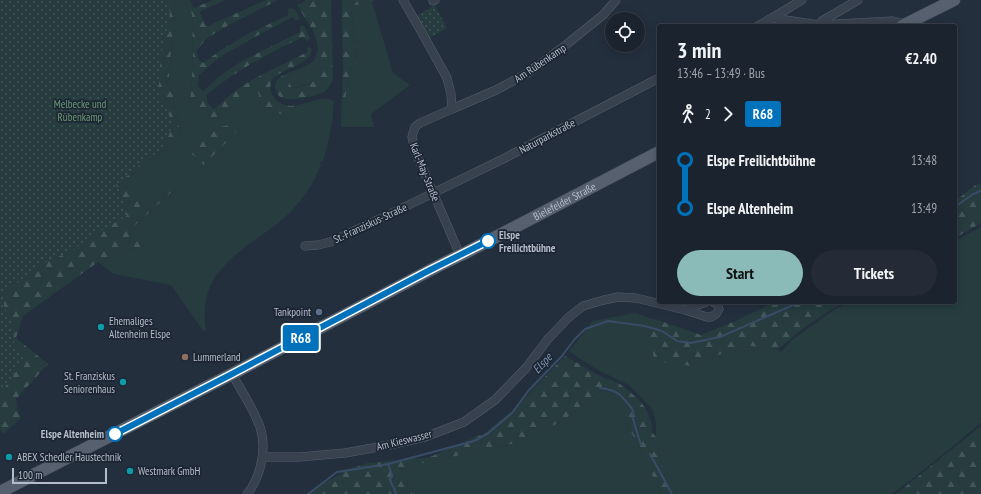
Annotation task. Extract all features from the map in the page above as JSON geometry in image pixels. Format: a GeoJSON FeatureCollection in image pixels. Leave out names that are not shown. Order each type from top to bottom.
{"type":"FeatureCollection","features":[{"type":"Feature","properties":{"kind":"main road"},"geometry":{"type":"LineString","coordinates":[[905,24],[954,0]]}},
{"type":"Feature","properties":{"kind":"main road","name":"Bielefelder Straße"},"geometry":{"type":"LineString","coordinates":[[0,492],[232,374],[657,153]]}},
{"type":"Feature","properties":{"kind":"street"},"geometry":{"type":"LineString","coordinates":[[402,0],[422,31],[447,78],[451,94],[452,109]]}},
{"type":"Feature","properties":{"kind":"street","name":"Am Rübenkamp"},"geometry":{"type":"LineString","coordinates":[[452,109],[496,90],[524,75],[567,44],[602,15],[616,0]]}},
{"type":"Feature","properties":{"kind":"street"},"geometry":{"type":"LineString","coordinates":[[762,24],[802,0]]}},
{"type":"Feature","properties":{"kind":"street"},"geometry":{"type":"LineString","coordinates":[[823,24],[822,21],[858,0]]}},
{"type":"Feature","properties":{"kind":"street"},"geometry":{"type":"LineString","coordinates":[[772,18],[816,24]]}},
{"type":"Feature","properties":{"kind":"street"},"geometry":{"type":"LineString","coordinates":[[840,24],[893,21],[900,24]]}},
{"type":"Feature","properties":{"kind":"street","name":"Naturparkstraße"},"geometry":{"type":"LineString","coordinates":[[433,193],[504,159],[657,79]]}},
{"type":"Feature","properties":{"kind":"street","name":"Karl-May-Straße"},"geometry":{"type":"LineString","coordinates":[[452,109],[420,123],[415,127],[412,137],[415,150],[460,255]]}},
{"type":"Feature","properties":{"kind":"street","name":"St.-Franziskus-Straße"},"geometry":{"type":"LineString","coordinates":[[305,246],[330,242],[433,193]]}},
{"type":"Feature","properties":{"kind":"street","name":"Am Kieswasser"},"geometry":{"type":"LineString","coordinates":[[263,457],[299,457],[389,445],[425,437],[464,422],[495,400],[526,368],[548,339],[569,316],[583,306],[618,297],[636,298],[657,303]]}},
{"type":"Feature","properties":{"kind":"street","name":"Am Kieswasser"},"geometry":{"type":"LineString","coordinates":[[660,304],[707,317],[714,316],[716,314],[719,309],[717,304]]}},
{"type":"Feature","properties":{"kind":"street"},"geometry":{"type":"LineString","coordinates":[[685,310],[701,304]]}},
{"type":"Feature","properties":{"kind":"street"},"geometry":{"type":"LineString","coordinates":[[232,374],[249,403],[260,427],[263,443],[263,457],[259,474],[252,488],[247,494]]}},
{"type":"Feature","properties":{"kind":"green space","name":"Melbecke und Rübenkamp"},"geometry":{"type":"Polygon","coordinates":[[[0,0],[169,0],[169,22],[163,43],[159,94],[166,107],[172,124],[169,135],[161,149],[116,185],[121,193],[127,216],[89,237],[72,251],[36,267],[4,294],[4,307],[12,323],[15,349],[24,360],[0,394],[0,0]]]}},
{"type":"Feature","properties":{"kind":"green space","name":"Melbecke und Rübenkamp"},"geometry":{"type":"Polygon","coordinates":[[[140,0],[175,0],[169,76],[181,136],[132,175],[126,187],[138,201],[176,188],[134,226],[145,245],[98,262],[23,316],[16,338],[48,364],[16,399],[17,409],[21,418],[3,434],[0,429],[0,58],[140,0]]]}},
{"type":"Feature","properties":{"kind":"green space"},"geometry":{"type":"Polygon","coordinates":[[[175,0],[183,0],[192,14],[193,61],[190,105],[208,124],[256,88],[264,109],[308,104],[306,103],[324,99],[334,101],[329,139],[323,161],[320,161],[321,165],[312,184],[286,217],[243,249],[223,267],[209,289],[205,314],[206,330],[204,332],[171,285],[114,274],[98,262],[145,245],[134,226],[175,189],[138,201],[126,187],[132,175],[181,136],[169,76],[175,0]]]}},
{"type":"Feature","properties":{"kind":"green space"},"geometry":{"type":"Polygon","coordinates":[[[183,0],[190,0],[194,8],[213,0],[225,0],[201,11],[200,13],[205,25],[208,26],[266,0],[278,0],[207,38],[197,50],[198,59],[203,63],[248,34],[288,15],[288,9],[294,9],[300,19],[296,21],[293,17],[225,54],[199,75],[198,86],[203,91],[225,72],[244,60],[300,32],[300,27],[302,25],[310,38],[307,41],[303,37],[265,56],[240,70],[206,95],[208,104],[214,109],[243,86],[260,75],[307,52],[307,48],[309,47],[312,49],[311,53],[305,60],[272,79],[271,89],[274,97],[280,103],[290,106],[306,103],[308,104],[309,108],[292,117],[264,109],[256,88],[208,124],[190,106],[193,61],[192,14],[183,0]]]}},
{"type":"Feature","properties":{"kind":"green space"},"geometry":{"type":"Polygon","coordinates":[[[305,0],[331,0],[333,80],[326,90],[318,94],[299,99],[288,99],[279,96],[276,92],[275,84],[280,77],[301,68],[302,70],[287,77],[292,88],[308,84],[322,74],[317,54],[317,42],[313,31],[297,5],[305,0]]]}},
{"type":"Feature","properties":{"kind":"green space"},"geometry":{"type":"Polygon","coordinates":[[[342,0],[375,0],[372,2],[351,6],[356,64],[350,68],[341,127],[343,66],[342,0]]]}},
{"type":"Feature","properties":{"kind":"green space"},"geometry":{"type":"Polygon","coordinates":[[[372,2],[393,73],[410,85],[371,114],[374,127],[341,127],[350,68],[356,63],[351,6],[372,2]]]}},
{"type":"Feature","properties":{"kind":"green space"},"geometry":{"type":"Polygon","coordinates":[[[435,5],[447,28],[429,38],[417,16],[435,5]]]}},
{"type":"Feature","properties":{"kind":"green space"},"geometry":{"type":"Polygon","coordinates":[[[317,54],[322,74],[308,84],[292,88],[287,77],[302,70],[301,68],[313,62],[317,54]]]}},
{"type":"Feature","properties":{"kind":"green space"},"geometry":{"type":"Polygon","coordinates":[[[248,120],[204,165],[192,154],[205,131],[248,120]]]}},
{"type":"Feature","properties":{"kind":"green space"},"geometry":{"type":"Polygon","coordinates":[[[981,183],[981,223],[957,237],[957,199],[974,186],[981,183]]]}},
{"type":"Feature","properties":{"kind":"green space"},"geometry":{"type":"Polygon","coordinates":[[[981,227],[981,423],[892,494],[674,494],[665,477],[656,437],[656,424],[653,410],[629,385],[600,371],[569,351],[593,321],[635,313],[655,320],[648,336],[691,366],[715,356],[751,346],[781,352],[793,339],[834,310],[846,304],[957,304],[957,240],[981,227]]]}},
{"type":"Feature","properties":{"kind":"green space"},"geometry":{"type":"Polygon","coordinates":[[[771,304],[841,304],[818,318],[777,350],[751,346],[715,356],[691,366],[655,361],[648,336],[655,319],[701,335],[738,320],[771,304]]]}},
{"type":"Feature","properties":{"kind":"green space"},"geometry":{"type":"Polygon","coordinates":[[[565,356],[598,375],[620,384],[636,397],[644,406],[652,425],[652,432],[656,437],[665,477],[674,494],[661,494],[623,415],[631,405],[620,392],[610,389],[597,393],[563,421],[512,444],[409,466],[407,489],[413,494],[306,494],[349,469],[368,463],[430,457],[485,433],[513,410],[565,356]]]}},
{"type":"Feature","properties":{"kind":"green space"},"geometry":{"type":"Polygon","coordinates":[[[610,389],[620,392],[631,405],[623,415],[661,494],[413,494],[407,489],[409,466],[512,444],[563,421],[597,393],[610,389]]]}},
{"type":"Feature","properties":{"kind":"green space"},"geometry":{"type":"Polygon","coordinates":[[[981,426],[981,494],[896,494],[981,426]]]}},
{"type":"Feature","properties":{"kind":"waterway","name":"Elspe"},"geometry":{"type":"LineString","coordinates":[[957,206],[973,194],[981,191]]}},
{"type":"Feature","properties":{"kind":"waterway","name":"Elspe"},"geometry":{"type":"LineString","coordinates":[[308,494],[337,472],[388,464],[474,441],[487,434],[512,413],[529,390],[561,357],[585,329],[608,321],[645,326],[662,331],[677,341],[691,343],[720,337],[795,304]]}},
{"type":"Feature","properties":{"kind":"waterway"},"geometry":{"type":"LineString","coordinates":[[600,388],[612,390],[620,394],[633,410],[632,416],[641,445]]}},
{"type":"Feature","properties":{"kind":"waterway"},"geometry":{"type":"LineString","coordinates":[[650,454],[672,494]]}},
{"type":"Feature","properties":{"kind":"waterway"},"geometry":{"type":"LineString","coordinates":[[388,464],[392,475],[390,479],[396,494]]}},
{"type":"Feature","properties":{"kind":"bus line","name":"R68"},"geometry":{"type":"LineString","coordinates":[[115,434],[488,241]]}},
{"type":"Feature","properties":{"kind":"place","name":"Elspe Freilichtbühne"},"geometry":{"type":"Point","coordinates":[488,241]}},
{"type":"Feature","properties":{"kind":"place","name":"Tankpoint"},"geometry":{"type":"Point","coordinates":[319,312]}},
{"type":"Feature","properties":{"kind":"place","name":"Ehemaliges Altenheim Elspe"},"geometry":{"type":"Point","coordinates":[101,327]}},
{"type":"Feature","properties":{"kind":"place","name":"Lummerland"},"geometry":{"type":"Point","coordinates":[185,357]}},
{"type":"Feature","properties":{"kind":"place","name":"St. Franziskus Seniorenhaus"},"geometry":{"type":"Point","coordinates":[123,382]}},
{"type":"Feature","properties":{"kind":"place","name":"Elspe Altenheim"},"geometry":{"type":"Point","coordinates":[115,434]}},
{"type":"Feature","properties":{"kind":"place","name":"ABEX Schedler Haustechnik"},"geometry":{"type":"Point","coordinates":[9,457]}},
{"type":"Feature","properties":{"kind":"place","name":"Westmark GmbH"},"geometry":{"type":"Point","coordinates":[130,471]}}]}
